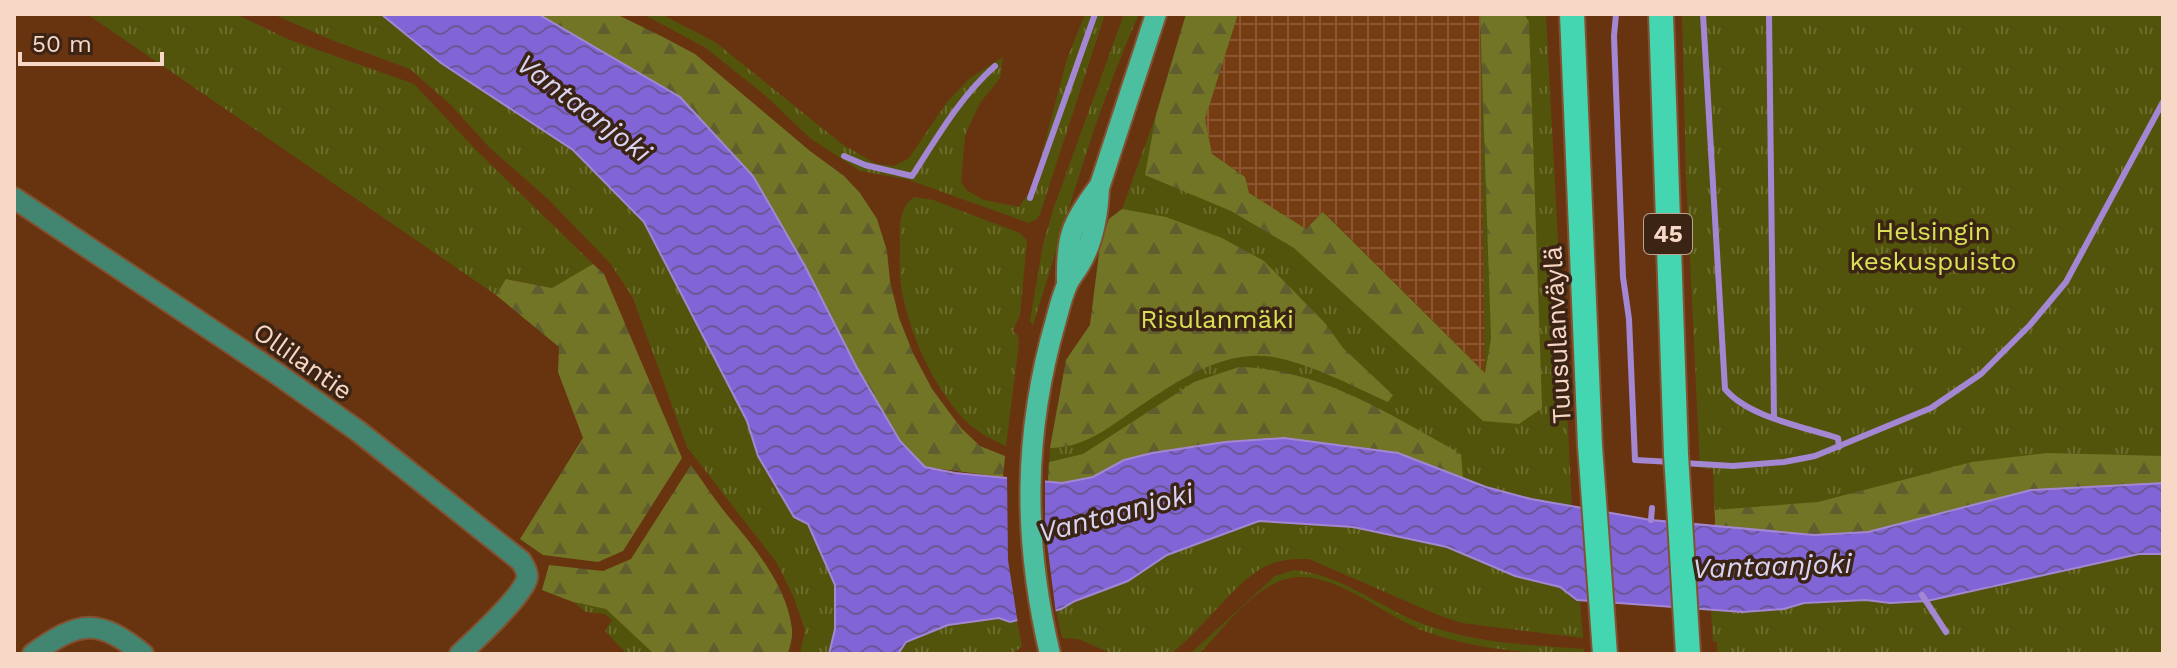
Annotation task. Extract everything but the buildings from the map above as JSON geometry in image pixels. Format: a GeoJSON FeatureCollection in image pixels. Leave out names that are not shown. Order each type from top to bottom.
{"type":"FeatureCollection","features":[{"type":"Feature","properties":{"kind":"highway","name":"Tuusulanväylä"},"geometry":{"type":"LineString","coordinates":[[1572,14],[1590,446],[1605,654]]}},
{"type":"Feature","properties":{"kind":"highway","name":"45"},"geometry":{"type":"LineString","coordinates":[[1661,14],[1676,454],[1688,654]]}},
{"type":"Feature","properties":{"kind":"main road"},"geometry":{"type":"LineString","coordinates":[[1050,654],[1036,589],[1031,544],[1031,466],[1036,415],[1051,338],[1067,283],[1082,262],[1098,215],[1099,188],[1156,14]]}},
{"type":"Feature","properties":{"kind":"street","name":"Ollilantie"},"geometry":{"type":"LineString","coordinates":[[14,198],[311,398],[510,550],[526,569],[527,579],[480,636],[460,654]]}},
{"type":"Feature","properties":{"kind":"street"},"geometry":{"type":"LineString","coordinates":[[33,654],[66,632],[94,628],[119,634],[143,654]]}},
{"type":"Feature","properties":{"kind":"shaded area"},"geometry":{"type":"Polygon","coordinates":[[[1238,14],[1480,14],[1486,374],[1324,212],[1306,229],[1249,193],[1244,177],[1212,154],[1205,119],[1238,14]]]}},
{"type":"Feature","properties":{"kind":"green space"},"geometry":{"type":"Polygon","coordinates":[[[87,14],[236,14],[290,40],[414,84],[478,152],[593,264],[552,288],[507,279],[496,295],[87,14]]]}},
{"type":"Feature","properties":{"kind":"green space"},"geometry":{"type":"Polygon","coordinates":[[[273,14],[381,14],[441,63],[573,150],[644,222],[747,421],[758,456],[774,486],[807,524],[835,585],[835,629],[829,654],[800,654],[805,630],[777,563],[687,447],[633,298],[610,263],[548,199],[490,148],[451,105],[410,69],[273,14]]]}},
{"type":"Feature","properties":{"kind":"green space"},"geometry":{"type":"Polygon","coordinates":[[[538,14],[616,14],[695,54],[844,176],[877,219],[887,251],[899,318],[932,389],[961,428],[980,446],[1005,456],[1003,477],[925,467],[900,441],[856,366],[680,97],[538,14]]]}},
{"type":"Feature","properties":{"kind":"green space"},"geometry":{"type":"Polygon","coordinates":[[[643,14],[661,14],[715,42],[842,144],[876,164],[894,166],[909,158],[947,102],[970,78],[1003,57],[1000,78],[980,103],[965,135],[961,181],[966,190],[984,200],[1019,207],[1033,187],[1067,59],[1085,14],[1105,14],[1040,214],[1029,223],[906,179],[860,171],[810,138],[767,97],[706,48],[643,14]]]}},
{"type":"Feature","properties":{"kind":"green space"},"geometry":{"type":"Polygon","coordinates":[[[1124,14],[1139,14],[1094,129],[1033,325],[1030,321],[1043,244],[1124,14]]]}},
{"type":"Feature","properties":{"kind":"green space","name":"Risulanmäki"},"geometry":{"type":"Polygon","coordinates":[[[1186,14],[1238,14],[1205,119],[1212,154],[1245,177],[1249,193],[1306,229],[1323,212],[1485,373],[1480,14],[1546,14],[1572,506],[1486,487],[1398,453],[1284,438],[1048,482],[1050,448],[1066,360],[1090,325],[1100,246],[1109,219],[1122,209],[1156,115],[1186,14]]]}},
{"type":"Feature","properties":{"kind":"green space"},"geometry":{"type":"Polygon","coordinates":[[[1186,14],[1238,14],[1205,119],[1212,154],[1245,177],[1249,193],[1306,229],[1323,212],[1485,373],[1491,339],[1480,14],[1524,14],[1529,22],[1542,408],[1519,424],[1483,421],[1294,248],[1231,211],[1145,175],[1156,115],[1186,14]]]}},
{"type":"Feature","properties":{"kind":"green space","name":"Helsingin keskuspuisto"},"geometry":{"type":"Polygon","coordinates":[[[1682,14],[2163,14],[2163,483],[2031,490],[1814,535],[1715,528],[1713,469],[1700,468],[1682,14]]]}},
{"type":"Feature","properties":{"kind":"green space"},"geometry":{"type":"Polygon","coordinates":[[[915,197],[933,200],[1020,233],[1027,241],[1020,315],[1013,331],[1019,343],[1006,446],[981,433],[960,415],[939,386],[915,337],[901,285],[900,223],[903,210],[915,197]]]}},
{"type":"Feature","properties":{"kind":"green space"},"geometry":{"type":"Polygon","coordinates":[[[1122,209],[1166,217],[1222,238],[1264,261],[1325,323],[1343,348],[1393,395],[1388,402],[1288,360],[1253,356],[1234,358],[1177,382],[1091,438],[1050,448],[1066,360],[1090,325],[1100,246],[1109,219],[1122,209]]]}},
{"type":"Feature","properties":{"kind":"green space"},"geometry":{"type":"Polygon","coordinates":[[[593,264],[604,274],[682,458],[623,551],[598,562],[543,555],[520,539],[583,438],[558,372],[559,347],[496,295],[506,279],[552,288],[593,264]]]}},
{"type":"Feature","properties":{"kind":"green space"},"geometry":{"type":"Polygon","coordinates":[[[1239,367],[1299,376],[1382,410],[1461,454],[1463,478],[1398,453],[1284,438],[1124,460],[1093,477],[1062,483],[1048,482],[1049,462],[1083,454],[1194,382],[1239,367]]]}},
{"type":"Feature","properties":{"kind":"green space"},"geometry":{"type":"Polygon","coordinates":[[[2047,453],[2163,456],[2163,483],[2031,490],[1868,532],[1814,535],[1715,528],[1715,510],[1818,502],[1972,462],[2047,453]]]}},
{"type":"Feature","properties":{"kind":"green space"},"geometry":{"type":"Polygon","coordinates":[[[691,465],[759,554],[777,583],[792,629],[788,654],[654,654],[606,609],[573,602],[542,590],[549,565],[603,571],[631,559],[691,465]]]}},
{"type":"Feature","properties":{"kind":"green space"},"geometry":{"type":"Polygon","coordinates":[[[1259,521],[1353,527],[1447,547],[1515,576],[1560,587],[1580,600],[1583,638],[1462,623],[1309,559],[1292,559],[1266,566],[1254,573],[1170,654],[1113,654],[1078,639],[1062,638],[1056,610],[1128,581],[1166,555],[1259,521]]]}},
{"type":"Feature","properties":{"kind":"green space"},"geometry":{"type":"Polygon","coordinates":[[[2139,554],[2163,554],[2163,654],[1712,654],[1717,653],[1717,642],[1713,641],[1711,610],[1743,612],[1784,609],[1804,603],[1866,600],[1890,603],[1927,601],[2139,554]]]}},
{"type":"Feature","properties":{"kind":"green space"},"geometry":{"type":"Polygon","coordinates":[[[1293,570],[1326,577],[1402,615],[1458,635],[1584,649],[1584,654],[1504,650],[1446,638],[1411,625],[1340,586],[1303,577],[1286,579],[1261,591],[1199,654],[1190,654],[1275,576],[1293,570]]]}},
{"type":"Feature","properties":{"kind":"green space"},"geometry":{"type":"Polygon","coordinates":[[[573,602],[606,609],[654,654],[627,654],[605,631],[612,620],[605,614],[586,612],[573,602]]]}},
{"type":"Feature","properties":{"kind":"green space"},"geometry":{"type":"Polygon","coordinates":[[[999,618],[1010,622],[1017,620],[1022,647],[1011,654],[898,654],[906,644],[930,630],[999,618]]]}},
{"type":"Feature","properties":{"kind":"water","name":"Vantaanjoki"},"geometry":{"type":"Polygon","coordinates":[[[381,14],[538,14],[680,97],[753,176],[900,441],[925,467],[955,473],[1062,483],[1093,477],[1124,460],[1152,453],[1225,442],[1284,438],[1398,453],[1486,487],[1531,499],[1651,520],[1814,535],[1868,532],[2031,490],[2163,483],[2163,554],[2139,554],[1927,601],[1804,603],[1784,609],[1743,612],[1577,600],[1560,587],[1515,576],[1447,547],[1353,527],[1259,521],[1167,555],[1128,581],[1061,609],[1010,622],[999,618],[948,625],[906,642],[898,654],[829,654],[835,629],[835,585],[808,524],[794,517],[758,456],[747,421],[644,222],[573,150],[441,63],[381,14]]]}},
{"type":"Feature","properties":{"kind":"pier"},"geometry":{"type":"Polygon","coordinates":[[[1007,474],[1045,478],[1045,527],[1056,614],[1018,624],[1008,560],[1007,474]]]}},
{"type":"Feature","properties":{"kind":"waterway"},"geometry":{"type":"LineString","coordinates":[[1030,198],[1095,14]]}},
{"type":"Feature","properties":{"kind":"waterway"},"geometry":{"type":"LineString","coordinates":[[1616,14],[1614,36],[1623,277],[1629,319],[1635,460],[1672,462]]}},
{"type":"Feature","properties":{"kind":"waterway"},"geometry":{"type":"LineString","coordinates":[[1703,14],[1725,389],[1735,399],[1762,414],[1838,438],[1839,447]]}},
{"type":"Feature","properties":{"kind":"waterway"},"geometry":{"type":"LineString","coordinates":[[1769,14],[1774,418]]}},
{"type":"Feature","properties":{"kind":"waterway"},"geometry":{"type":"LineString","coordinates":[[844,156],[865,165],[912,176],[960,104],[995,66]]}},
{"type":"Feature","properties":{"kind":"waterway"},"geometry":{"type":"LineString","coordinates":[[1683,463],[1733,466],[1815,456],[1931,408],[1981,374],[2030,325],[2066,282],[2163,102]]}},
{"type":"Feature","properties":{"kind":"waterway"},"geometry":{"type":"LineString","coordinates":[[1651,520],[1652,508]]}},
{"type":"Feature","properties":{"kind":"waterway"},"geometry":{"type":"LineString","coordinates":[[1922,595],[1946,632]]}}]}
